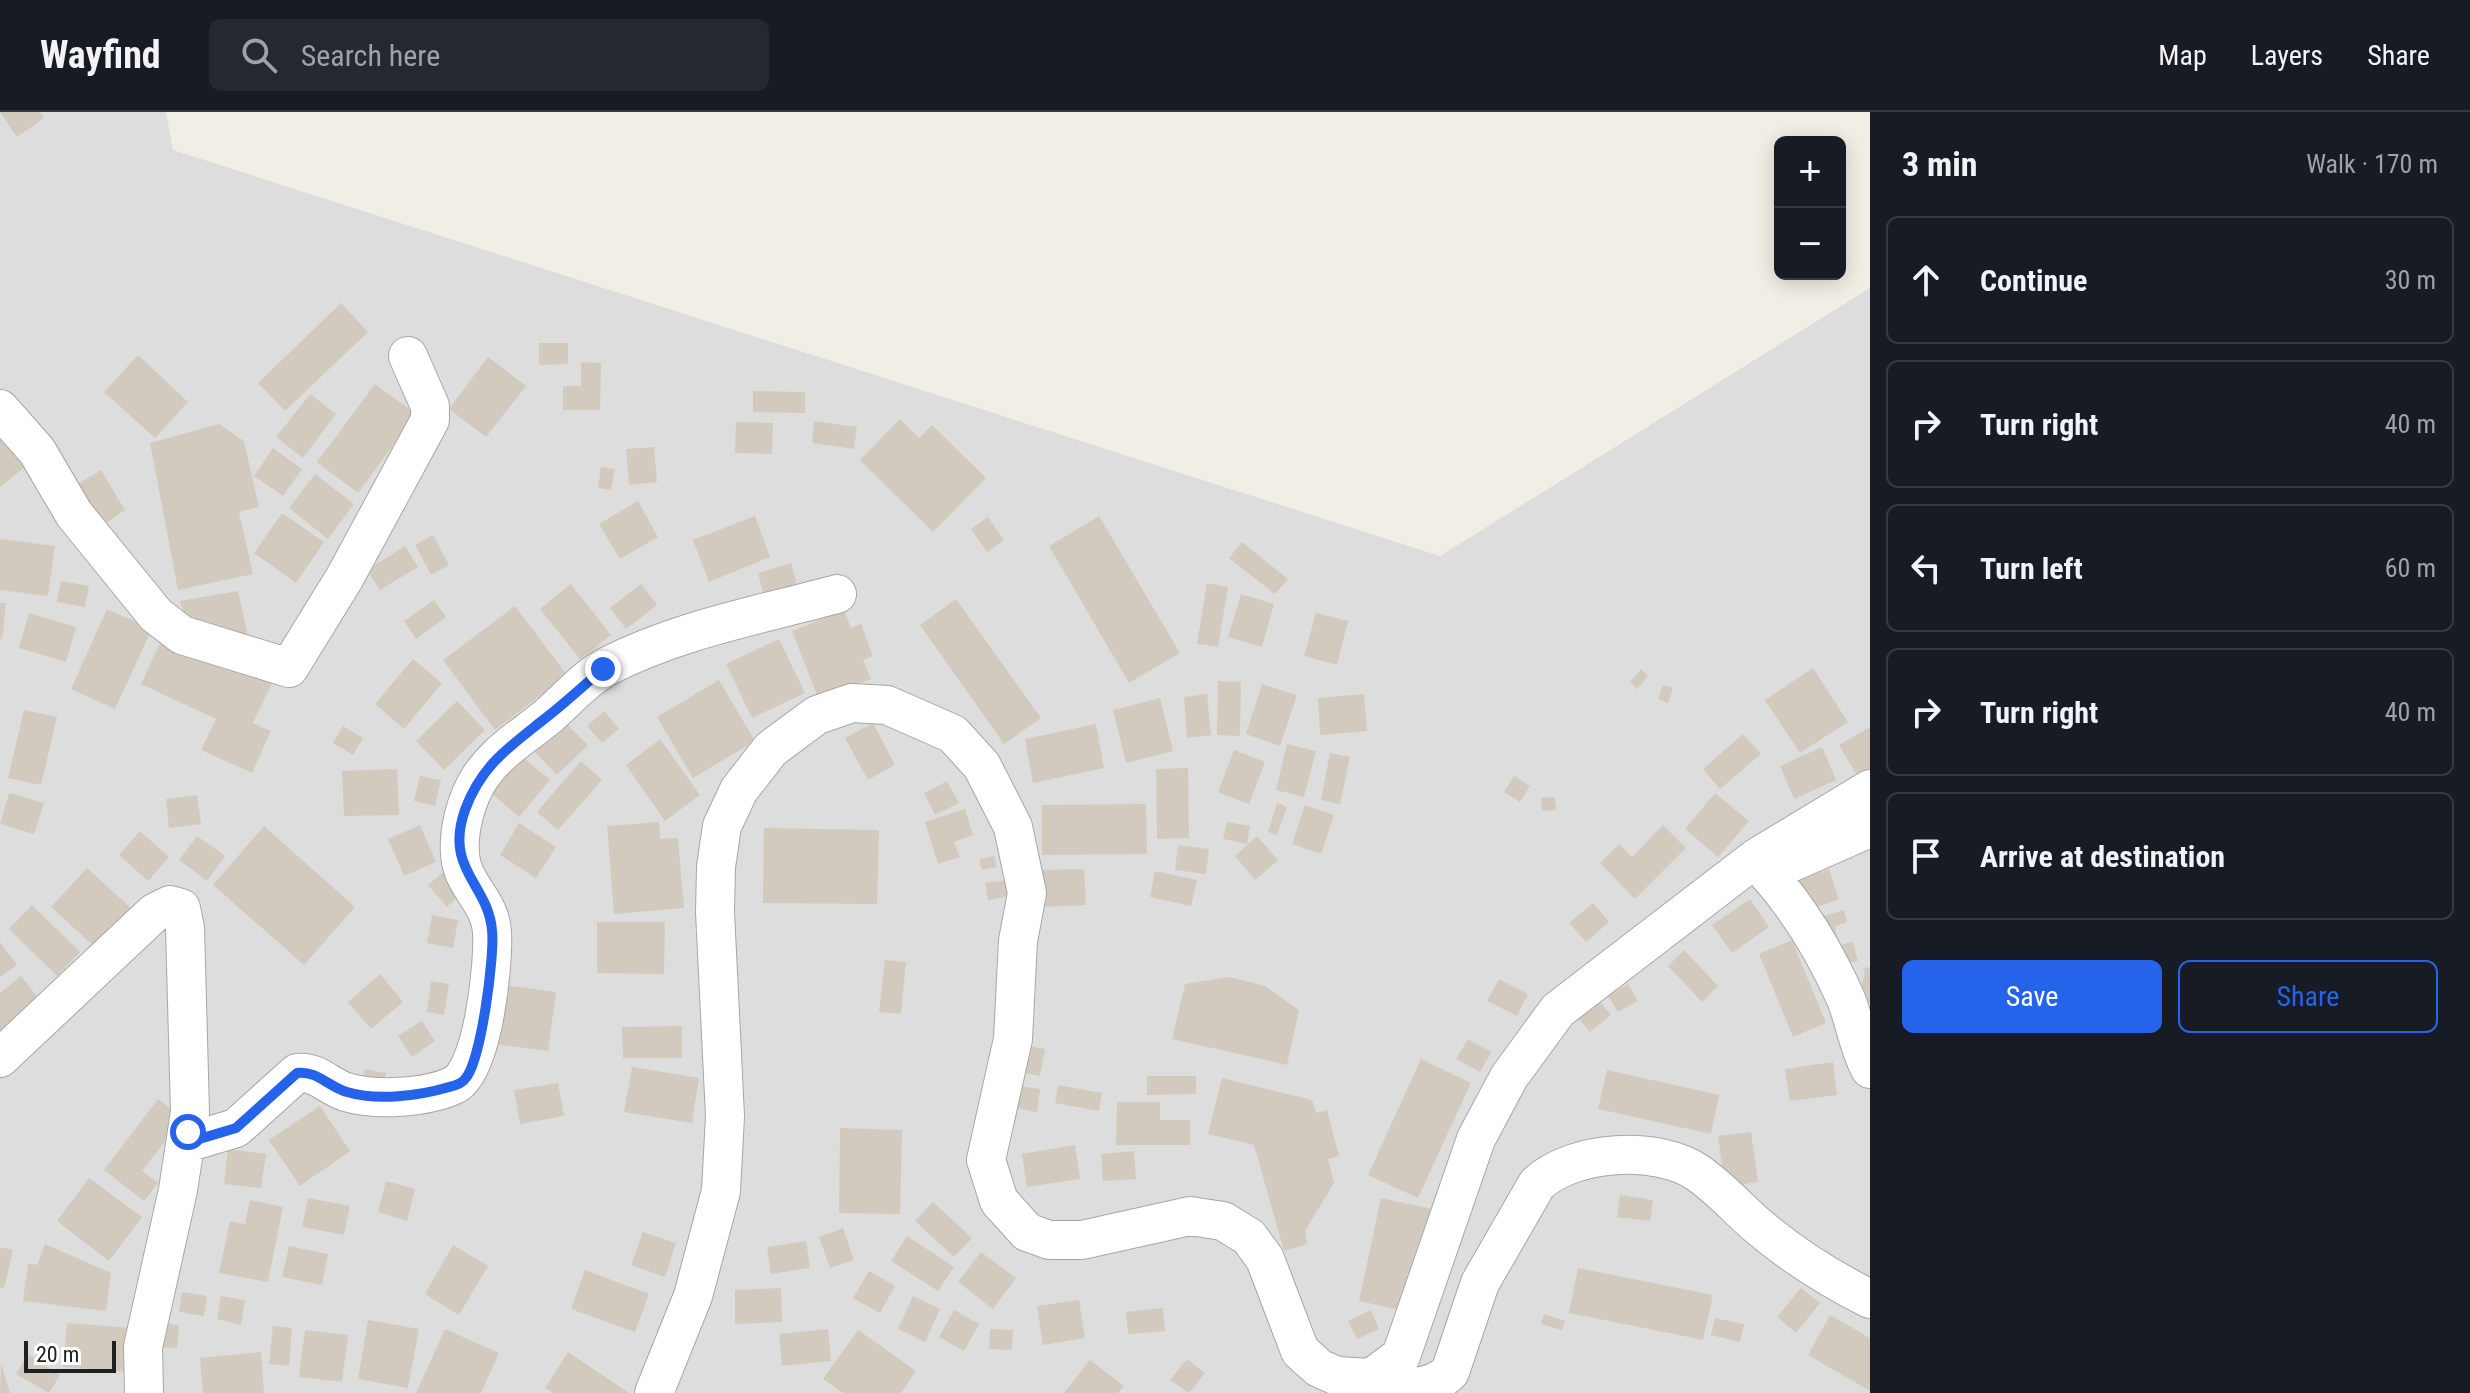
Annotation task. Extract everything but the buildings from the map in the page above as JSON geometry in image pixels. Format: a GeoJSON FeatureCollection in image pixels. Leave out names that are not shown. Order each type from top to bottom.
{"type":"FeatureCollection","features":[{"type":"Feature","properties":{"kind":"street"},"geometry":{"type":"LineString","coordinates":[[0,409],[37,451],[74,514],[156,615],[182,635],[289,668],[345,577],[430,420],[430,406],[408,356]]}},
{"type":"Feature","properties":{"kind":"street"},"geometry":{"type":"LineString","coordinates":[[186,1143],[236,1128],[297,1073],[312,1074],[344,1092],[366,1096],[420,1093],[452,1087],[465,1080],[472,1067],[482,1026],[492,930],[482,899],[464,872],[460,848],[464,814],[476,784],[503,749],[603,669],[676,637],[837,594]]}},
{"type":"Feature","properties":{"kind":"street"},"geometry":{"type":"LineString","coordinates":[[654,1393],[693,1296],[721,1191],[725,1116],[715,912],[716,867],[722,826],[739,790],[771,749],[817,715],[852,703],[887,705],[953,734],[982,766],[1013,827],[1027,893],[1018,941],[1013,1039],[986,1160],[999,1201],[1027,1232],[1049,1240],[1082,1240],[1190,1216],[1223,1221],[1249,1237],[1265,1259],[1300,1351],[1319,1368],[1337,1376],[1371,1378],[1420,1392],[1441,1384],[1450,1372],[1480,1283],[1537,1184],[1547,1175],[1582,1158],[1604,1155],[1656,1159],[1696,1171],[1769,1235],[1838,1283],[1870,1299]]}},
{"type":"Feature","properties":{"kind":"street"},"geometry":{"type":"LineString","coordinates":[[1371,1378],[1401,1356],[1456,1189],[1476,1139],[1509,1077],[1558,1010],[1756,858],[1870,789]]}},
{"type":"Feature","properties":{"kind":"street"},"geometry":{"type":"LineString","coordinates":[[1715,888],[1767,873],[1870,828]]}},
{"type":"Feature","properties":{"kind":"street"},"geometry":{"type":"LineString","coordinates":[[1767,873],[1788,897],[1829,966],[1846,999],[1870,1069]]}},
{"type":"Feature","properties":{"kind":"street"},"geometry":{"type":"LineString","coordinates":[[0,1058],[146,920],[170,905],[177,905],[185,928],[190,1112],[143,1347],[144,1393]]}},
{"type":"Feature","properties":{"kind":"shaded area"},"geometry":{"type":"Polygon","coordinates":[[[0,112],[166,112],[173,150],[1440,556],[1870,288],[1870,1393],[0,1393],[0,112]]]}},
{"type":"Feature","properties":{"kind":"route"},"geometry":{"type":"LineString","coordinates":[[188,1132],[186,1143],[236,1128],[297,1073],[312,1074],[344,1092],[366,1096],[420,1093],[452,1087],[465,1080],[472,1067],[482,1026],[492,930],[482,899],[464,872],[460,848],[464,814],[476,784],[503,749],[544,720],[603,669]]}}]}
